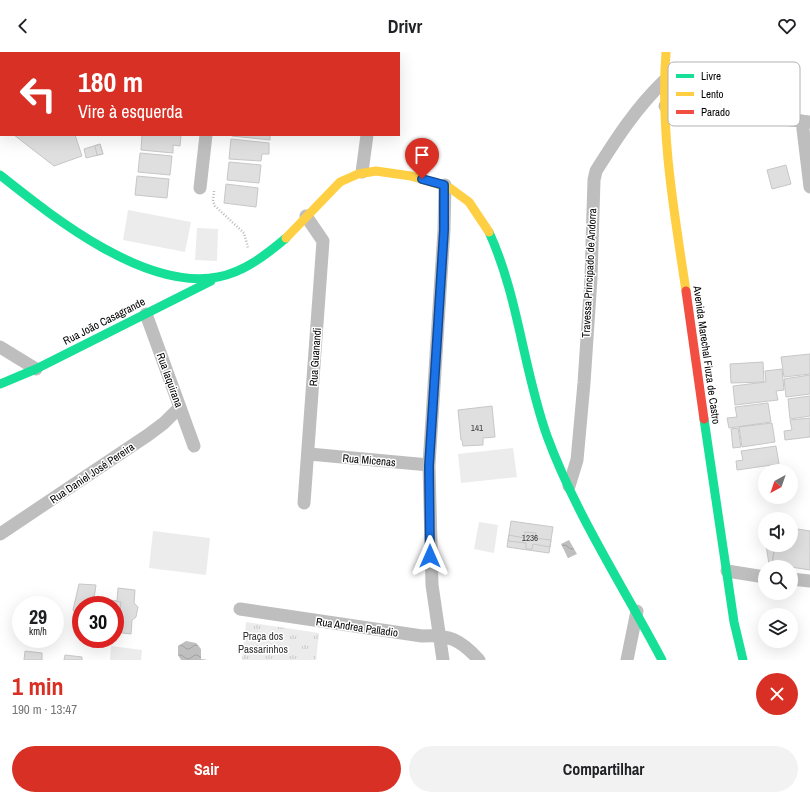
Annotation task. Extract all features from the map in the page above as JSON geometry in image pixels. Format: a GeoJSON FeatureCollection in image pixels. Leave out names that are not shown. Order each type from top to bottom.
{"type":"FeatureCollection","features":[{"type":"Feature","properties":{"kind":"main road","name":"Avenida Marechal Fiuza de Castro"},"geometry":{"type":"LineString","coordinates":[[666,52],[664,82],[668,170],[734,622],[743,660]]}},
{"type":"Feature","properties":{"kind":"main road"},"geometry":{"type":"LineString","coordinates":[[0,175],[81,236],[115,255],[139,266],[166,274],[191,279],[217,277],[242,268],[266,253],[306,216],[333,187],[348,177],[362,172],[390,170],[444,185],[463,196],[474,207],[491,235],[509,284],[546,434],[569,486],[662,660]]}},
{"type":"Feature","properties":{"kind":"main road","name":"Rua João Casagrande"},"geometry":{"type":"LineString","coordinates":[[0,384],[36,369],[217,277]]}},
{"type":"Feature","properties":{"kind":"street","name":"Travessa Principado de Andorra"},"geometry":{"type":"LineString","coordinates":[[569,486],[577,460],[584,383],[591,278],[594,180],[596,171],[628,121],[646,98],[664,82]]}},
{"type":"Feature","properties":{"kind":"street"},"geometry":{"type":"LineString","coordinates":[[806,122],[810,187]]}},
{"type":"Feature","properties":{"kind":"street"},"geometry":{"type":"LineString","coordinates":[[200,188],[206,136]]}},
{"type":"Feature","properties":{"kind":"street"},"geometry":{"type":"LineString","coordinates":[[362,172],[367,136]]}},
{"type":"Feature","properties":{"kind":"street"},"geometry":{"type":"LineString","coordinates":[[443,660],[432,585],[430,556],[429,466],[444,230],[444,185]]}},
{"type":"Feature","properties":{"kind":"street","name":"Rua Guanandi"},"geometry":{"type":"LineString","coordinates":[[304,503],[309,454],[323,241],[306,216]]}},
{"type":"Feature","properties":{"kind":"street","name":"Rua Iaquirana"},"geometry":{"type":"LineString","coordinates":[[146,314],[194,446]]}},
{"type":"Feature","properties":{"kind":"street"},"geometry":{"type":"LineString","coordinates":[[0,347],[36,369]]}},
{"type":"Feature","properties":{"kind":"street","name":"Rua Daniel José Pereira"},"geometry":{"type":"LineString","coordinates":[[0,534],[148,435],[164,423],[180,407]]}},
{"type":"Feature","properties":{"kind":"street","name":"Rua Micenas"},"geometry":{"type":"LineString","coordinates":[[309,454],[429,466]]}},
{"type":"Feature","properties":{"kind":"street"},"geometry":{"type":"LineString","coordinates":[[727,571],[758,576]]}},
{"type":"Feature","properties":{"kind":"street"},"geometry":{"type":"LineString","coordinates":[[798,580],[810,581]]}},
{"type":"Feature","properties":{"kind":"street","name":"Rua Andrea Palladio"},"geometry":{"type":"LineString","coordinates":[[240,609],[422,636],[440,635],[455,640],[470,650],[479,660]]}},
{"type":"Feature","properties":{"kind":"street"},"geometry":{"type":"LineString","coordinates":[[627,660],[637,611]]}},
{"type":"Feature","properties":{"kind":"path"},"geometry":{"type":"LineString","coordinates":[[214,187],[213,201],[215,206],[244,233],[249,250]]}},
{"type":"Feature","properties":{"kind":"green space"},"geometry":{"type":"Polygon","coordinates":[[[128,210],[191,222],[185,252],[123,240],[128,210]]]}},
{"type":"Feature","properties":{"kind":"green space"},"geometry":{"type":"Polygon","coordinates":[[[197,228],[218,229],[217,261],[195,260],[197,228]]]}},
{"type":"Feature","properties":{"kind":"green space"},"geometry":{"type":"Polygon","coordinates":[[[513,448],[517,477],[461,483],[458,454],[513,448]]]}},
{"type":"Feature","properties":{"kind":"green space"},"geometry":{"type":"Polygon","coordinates":[[[479,522],[498,525],[494,553],[474,549],[479,522]]]}},
{"type":"Feature","properties":{"kind":"green space"},"geometry":{"type":"Polygon","coordinates":[[[153,531],[210,538],[206,575],[149,568],[153,531]]]}},
{"type":"Feature","properties":{"kind":"green space","name":"Praça dos Passarinhos"},"geometry":{"type":"Polygon","coordinates":[[[246,622],[319,633],[316,660],[242,660],[246,622]]]}},
{"type":"Feature","properties":{"kind":"green space"},"geometry":{"type":"Polygon","coordinates":[[[111,648],[142,650],[141,660],[110,660],[111,648]]]}},
{"type":"Feature","properties":{"kind":"water"},"geometry":{"type":"Polygon","coordinates":[[[569,540],[577,554],[568,558],[561,544],[569,540]]]}},
{"type":"Feature","properties":{"kind":"water"},"geometry":{"type":"Polygon","coordinates":[[[186,641],[196,643],[201,649],[201,659],[208,660],[181,660],[178,655],[178,646],[186,641]]]}},
{"type":"Feature","properties":{"kind":"building"},"geometry":{"type":"Polygon","coordinates":[[[15,136],[75,136],[82,156],[54,166],[15,136]]]}},
{"type":"Feature","properties":{"kind":"building"},"geometry":{"type":"Polygon","coordinates":[[[142,136],[181,136],[180,146],[173,145],[173,153],[141,150],[142,136]]]}},
{"type":"Feature","properties":{"kind":"building"},"geometry":{"type":"Polygon","coordinates":[[[232,136],[270,136],[270,140],[232,136]]]}},
{"type":"Feature","properties":{"kind":"building"},"geometry":{"type":"Polygon","coordinates":[[[231,139],[269,143],[269,154],[262,154],[261,161],[229,159],[231,139]]]}},
{"type":"Feature","properties":{"kind":"building"},"geometry":{"type":"Polygon","coordinates":[[[100,144],[103,154],[86,158],[84,149],[100,144]]]}},
{"type":"Feature","properties":{"kind":"building"},"geometry":{"type":"Polygon","coordinates":[[[100,144],[103,154],[97,155],[95,146],[100,144]]]}},
{"type":"Feature","properties":{"kind":"building"},"geometry":{"type":"Polygon","coordinates":[[[140,153],[172,156],[170,175],[138,172],[140,153]]]}},
{"type":"Feature","properties":{"kind":"building"},"geometry":{"type":"Polygon","coordinates":[[[229,162],[261,165],[259,183],[227,180],[229,162]]]}},
{"type":"Feature","properties":{"kind":"building"},"geometry":{"type":"Polygon","coordinates":[[[786,165],[791,184],[772,189],[767,170],[786,165]]]}},
{"type":"Feature","properties":{"kind":"building"},"geometry":{"type":"Polygon","coordinates":[[[137,176],[169,179],[167,198],[135,195],[137,176]]]}},
{"type":"Feature","properties":{"kind":"building"},"geometry":{"type":"Polygon","coordinates":[[[226,184],[258,188],[256,207],[224,203],[226,184]]]}},
{"type":"Feature","properties":{"kind":"building"},"geometry":{"type":"Polygon","coordinates":[[[810,354],[810,374],[784,377],[781,357],[810,354]]]}},
{"type":"Feature","properties":{"kind":"building"},"geometry":{"type":"Polygon","coordinates":[[[763,362],[764,382],[731,383],[730,364],[763,362]]]}},
{"type":"Feature","properties":{"kind":"building"},"geometry":{"type":"Polygon","coordinates":[[[782,369],[784,390],[776,391],[778,400],[735,405],[733,386],[766,382],[765,371],[782,369]]]}},
{"type":"Feature","properties":{"kind":"building"},"geometry":{"type":"Polygon","coordinates":[[[810,375],[810,394],[786,397],[784,379],[810,375]]]}},
{"type":"Feature","properties":{"kind":"building"},"geometry":{"type":"Polygon","coordinates":[[[810,396],[810,416],[790,419],[788,399],[810,396]]]}},
{"type":"Feature","properties":{"kind":"building"},"geometry":{"type":"Polygon","coordinates":[[[768,403],[771,422],[729,428],[727,418],[737,417],[735,407],[768,403]]]}},
{"type":"Feature","properties":{"kind":"building"},"geometry":{"type":"Polygon","coordinates":[[[492,406],[495,437],[483,438],[483,445],[463,446],[458,410],[492,406]]]}},
{"type":"Feature","properties":{"kind":"building"},"geometry":{"type":"Polygon","coordinates":[[[810,418],[810,437],[785,440],[784,431],[792,430],[790,420],[810,418]]]}},
{"type":"Feature","properties":{"kind":"building"},"geometry":{"type":"Polygon","coordinates":[[[772,423],[775,442],[742,447],[739,427],[772,423]]]}},
{"type":"Feature","properties":{"kind":"building"},"geometry":{"type":"Polygon","coordinates":[[[738,428],[741,447],[733,448],[731,429],[738,428]]]}},
{"type":"Feature","properties":{"kind":"building"},"geometry":{"type":"Polygon","coordinates":[[[776,446],[779,464],[758,464],[758,467],[737,470],[736,461],[743,460],[741,451],[776,446]]]}},
{"type":"Feature","properties":{"kind":"building"},"geometry":{"type":"Polygon","coordinates":[[[511,521],[553,527],[549,553],[507,547],[511,521]]]}},
{"type":"Feature","properties":{"kind":"building"},"geometry":{"type":"Polygon","coordinates":[[[798,529],[810,531],[810,570],[798,568],[798,560],[773,560],[774,552],[798,552],[798,529]]]}},
{"type":"Feature","properties":{"kind":"building"},"geometry":{"type":"Polygon","coordinates":[[[525,532],[536,533],[535,538],[551,540],[550,547],[533,544],[532,549],[526,549],[526,543],[508,541],[509,535],[524,538],[525,532]]]}},
{"type":"Feature","properties":{"kind":"building"},"geometry":{"type":"Polygon","coordinates":[[[767,552],[774,552],[773,560],[768,560],[767,552]]]}},
{"type":"Feature","properties":{"kind":"building"},"geometry":{"type":"Polygon","coordinates":[[[79,584],[96,585],[94,596],[76,596],[79,584]]]}},
{"type":"Feature","properties":{"kind":"building"},"geometry":{"type":"Polygon","coordinates":[[[118,588],[135,590],[134,603],[138,607],[136,617],[132,620],[131,634],[124,633],[124,596],[117,596],[118,588]]]}},
{"type":"Feature","properties":{"kind":"building"},"geometry":{"type":"Polygon","coordinates":[[[25,651],[42,653],[42,660],[24,660],[25,651]]]}},
{"type":"Feature","properties":{"kind":"building"},"geometry":{"type":"Polygon","coordinates":[[[65,655],[82,657],[82,660],[64,660],[65,655]]]}},
{"type":"Feature","properties":{"kind":"traffic: fast"},"geometry":{"type":"LineString","coordinates":[[0,175],[46,211],[102,247],[131,262],[161,273],[190,278],[218,277],[228,275],[254,262],[271,251],[286,238]]}},
{"type":"Feature","properties":{"kind":"traffic: fast"},"geometry":{"type":"LineString","coordinates":[[489,232],[507,282],[532,385],[547,436],[586,522],[662,660]]}},
{"type":"Feature","properties":{"kind":"traffic: fast"},"geometry":{"type":"LineString","coordinates":[[0,384],[36,369],[211,281]]}},
{"type":"Feature","properties":{"kind":"traffic: fast"},"geometry":{"type":"LineString","coordinates":[[704,419],[734,622],[743,660]]}},
{"type":"Feature","properties":{"kind":"traffic: slow"},"geometry":{"type":"LineString","coordinates":[[666,52],[665,112],[669,172],[686,291]]}},
{"type":"Feature","properties":{"kind":"traffic: slow"},"geometry":{"type":"LineString","coordinates":[[286,238],[340,182],[358,174],[376,171],[411,176],[450,188],[469,202],[489,232]]}},
{"type":"Feature","properties":{"kind":"traffic: jam"},"geometry":{"type":"LineString","coordinates":[[686,291],[704,419]]}},
{"type":"Feature","properties":{"kind":"route"},"geometry":{"type":"LineString","coordinates":[[422,179],[444,185],[444,230],[429,466],[430,556]]}}]}
